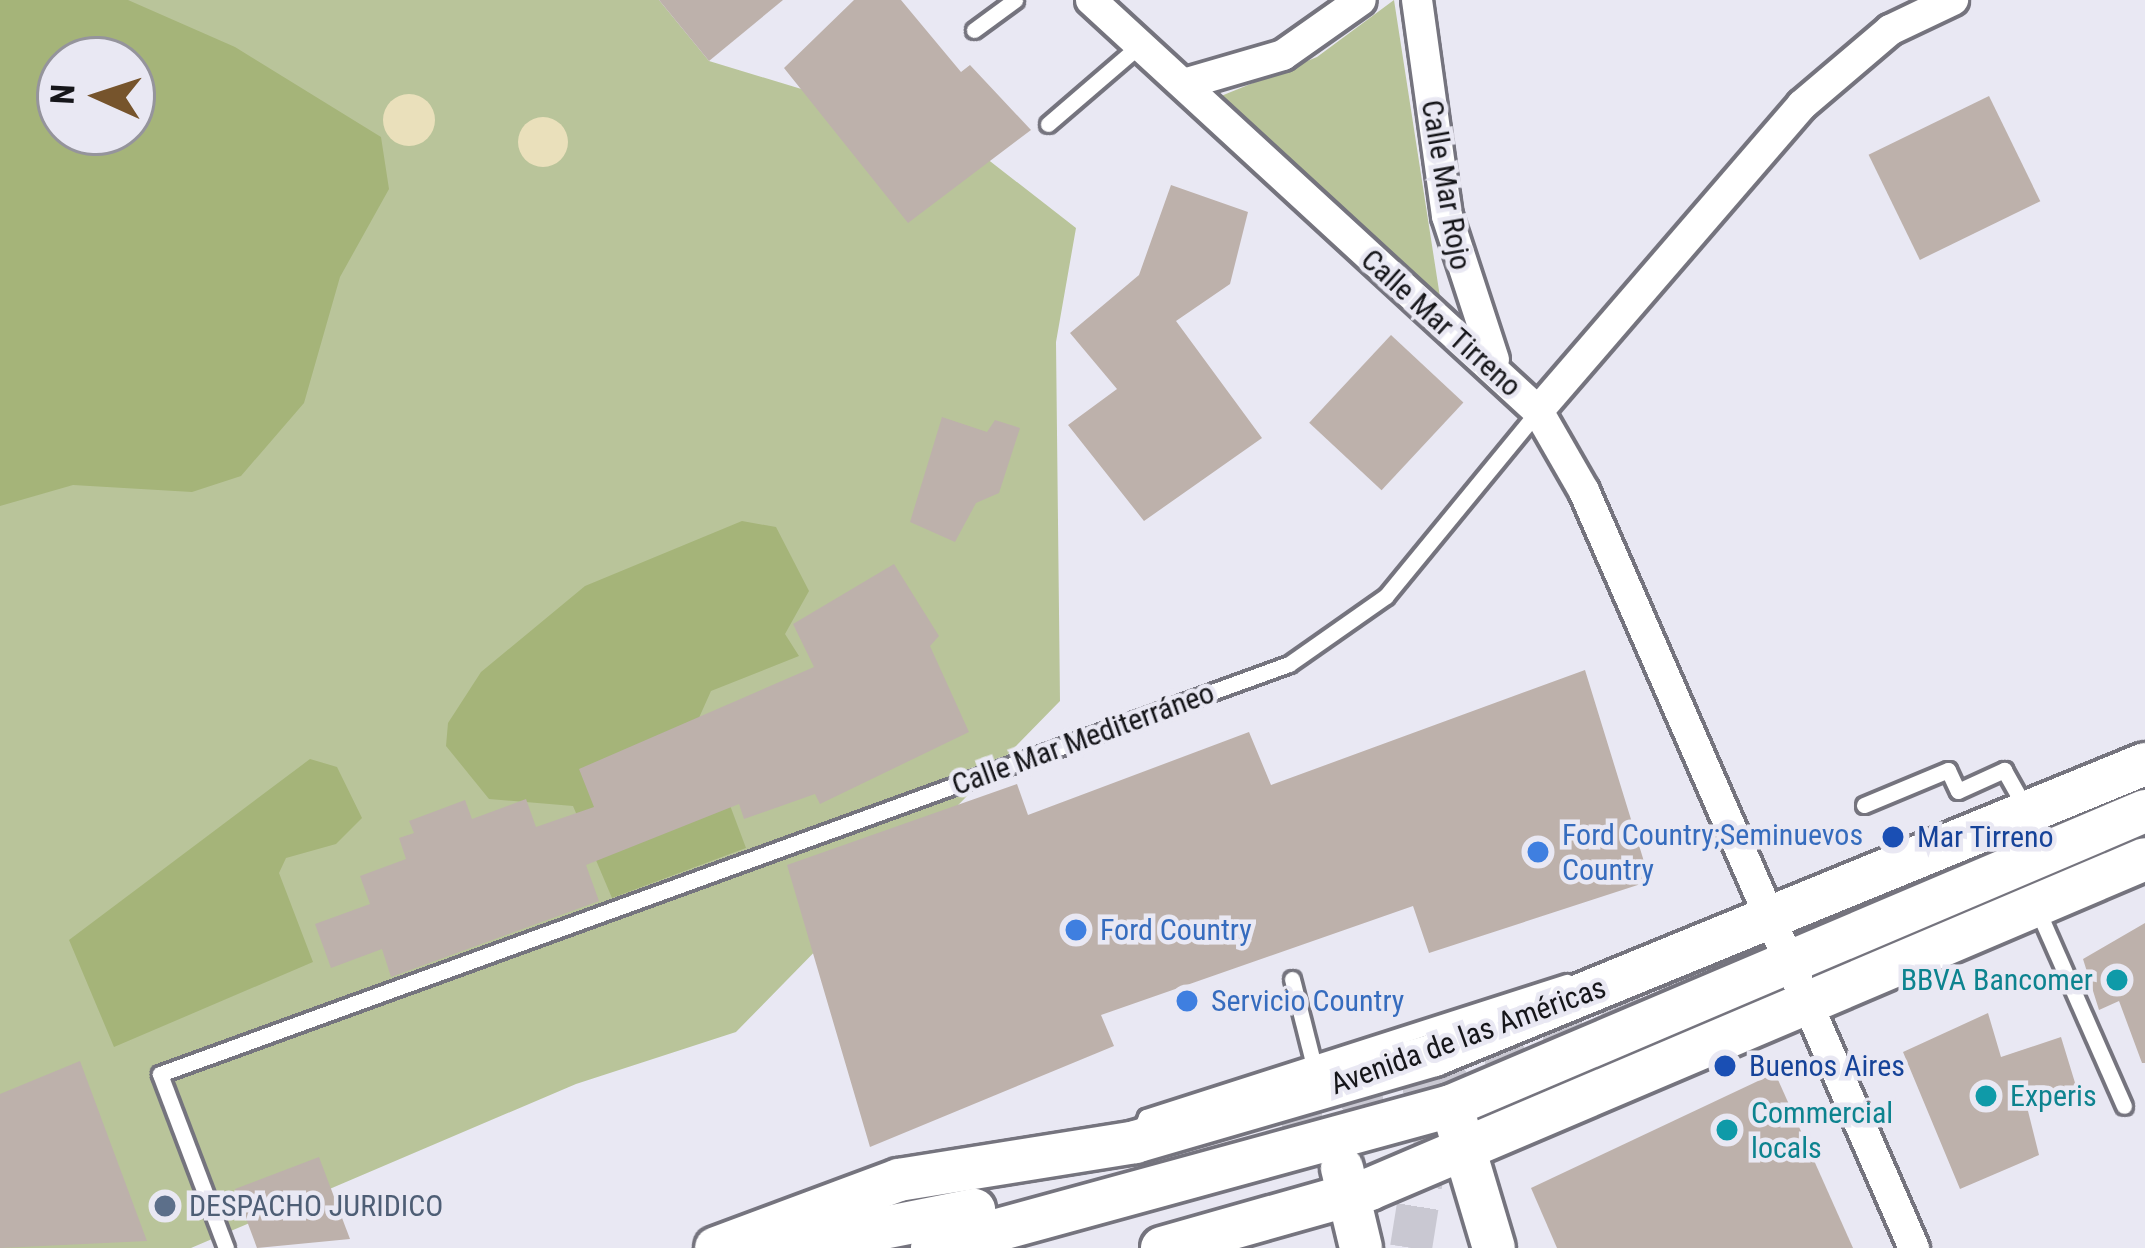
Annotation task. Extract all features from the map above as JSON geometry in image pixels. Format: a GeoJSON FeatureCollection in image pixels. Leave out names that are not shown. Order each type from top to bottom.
{"type":"FeatureCollection","features":[{"type":"Feature","properties":{"kind":"main road","name":"Avenida de las Américas"},"geometry":{"type":"LineString","coordinates":[[716,1248],[899,1180],[1135,1142],[1318,1075],[1434,1055],[1771,920],[2139,764]]}},
{"type":"Feature","properties":{"kind":"main road","name":"Avenida de las Américas"},"geometry":{"type":"LineString","coordinates":[[932,1248],[1451,1106],[2145,812]]}},
{"type":"Feature","properties":{"kind":"main road"},"geometry":{"type":"LineString","coordinates":[[1162,1248],[1348,1196],[1465,1150],[1808,1008],[2145,859]]}},
{"type":"Feature","properties":{"kind":"main road"},"geometry":{"type":"LineString","coordinates":[[1434,1055],[1494,1248]]}},
{"type":"Feature","properties":{"kind":"main road"},"geometry":{"type":"LineString","coordinates":[[1318,1075],[1361,1248]]}},
{"type":"Feature","properties":{"kind":"main road"},"geometry":{"type":"LineString","coordinates":[[783,1248],[1020,1202],[1283,1130]]}},
{"type":"Feature","properties":{"kind":"street","name":"Calle Mar Tirreno"},"geometry":{"type":"LineString","coordinates":[[1091,0],[1496,365],[1538,411],[1584,491],[1914,1248]]}},
{"type":"Feature","properties":{"kind":"street"},"geometry":{"type":"LineString","coordinates":[[1184,84],[1283,56],[1361,0]]}},
{"type":"Feature","properties":{"kind":"street","name":"Calle Mar Rojo"},"geometry":{"type":"LineString","coordinates":[[1417,0],[1452,238],[1496,365]]}},
{"type":"Feature","properties":{"kind":"street","name":"Calle Mar Mediterráneo"},"geometry":{"type":"LineString","coordinates":[[1538,411],[1802,105],[1890,30],[1953,0]]}},
{"type":"Feature","properties":{"kind":"lane"},"geometry":{"type":"LineString","coordinates":[[974,30],[1016,0]]}},
{"type":"Feature","properties":{"kind":"lane"},"geometry":{"type":"LineString","coordinates":[[1048,124],[1140,45]]}},
{"type":"Feature","properties":{"kind":"lane","name":"Calle Mar Mediterráneo"},"geometry":{"type":"LineString","coordinates":[[226,1248],[160,1074],[1289,664],[1386,596],[1538,411]]}},
{"type":"Feature","properties":{"kind":"lane"},"geometry":{"type":"LineString","coordinates":[[1864,805],[1948,770],[1958,791],[2004,770],[2027,812]]}},
{"type":"Feature","properties":{"kind":"lane"},"geometry":{"type":"LineString","coordinates":[[2036,907],[2124,1106]]}},
{"type":"Feature","properties":{"kind":"lane"},"geometry":{"type":"LineString","coordinates":[[1292,979],[1318,1075],[1560,982],[1606,986]]}},
{"type":"Feature","properties":{"kind":"green space"},"geometry":{"type":"Polygon","coordinates":[[[0,0],[659,0],[709,61],[959,137],[1076,228],[1056,342],[1060,701],[736,1032],[576,1084],[191,1248],[0,1248],[0,0]]]}},
{"type":"Feature","properties":{"kind":"green space"},"geometry":{"type":"Polygon","coordinates":[[[0,0],[128,0],[235,47],[381,137],[389,189],[340,277],[304,403],[241,476],[192,492],[73,485],[0,506],[0,0]]]}},
{"type":"Feature","properties":{"kind":"green space"},"geometry":{"type":"Polygon","coordinates":[[[1394,0],[1440,297],[1221,96],[1317,57],[1394,0]]]}},
{"type":"Feature","properties":{"kind":"green space"},"geometry":{"type":"Polygon","coordinates":[[[742,521],[776,527],[809,591],[785,634],[799,656],[711,691],[698,720],[746,848],[612,898],[573,806],[489,799],[446,746],[448,723],[481,672],[585,586],[742,521]]]}},
{"type":"Feature","properties":{"kind":"green space"},"geometry":{"type":"Polygon","coordinates":[[[310,759],[337,767],[362,818],[336,844],[286,858],[279,873],[313,962],[114,1047],[69,940],[310,759]]]}},
{"type":"Feature","properties":{"kind":"sand"},"geometry":{"type":"Polygon","coordinates":[[[409,94],[427,102],[435,120],[427,138],[409,146],[391,138],[383,120],[391,102],[409,94]]]}},
{"type":"Feature","properties":{"kind":"sand"},"geometry":{"type":"Polygon","coordinates":[[[543,117],[561,124],[568,142],[561,160],[543,167],[525,160],[518,142],[525,124],[543,117]]]}},
{"type":"Feature","properties":{"kind":"building"},"geometry":{"type":"Polygon","coordinates":[[[659,0],[783,0],[709,61],[659,0]]]}},
{"type":"Feature","properties":{"kind":"building"},"geometry":{"type":"Polygon","coordinates":[[[854,0],[901,0],[961,72],[970,65],[1031,130],[908,223],[784,68],[854,0]]]}},
{"type":"Feature","properties":{"kind":"building"},"geometry":{"type":"Polygon","coordinates":[[[1989,96],[2040,201],[1920,260],[1869,155],[1989,96]]]}},
{"type":"Feature","properties":{"kind":"building"},"geometry":{"type":"Polygon","coordinates":[[[1171,185],[1248,212],[1230,284],[1176,321],[1262,438],[1144,521],[1068,425],[1117,389],[1070,333],[1139,275],[1171,185]]]}},
{"type":"Feature","properties":{"kind":"building"},"geometry":{"type":"Polygon","coordinates":[[[1391,335],[1463,403],[1382,490],[1309,423],[1391,335]]]}},
{"type":"Feature","properties":{"kind":"building"},"geometry":{"type":"Polygon","coordinates":[[[942,417],[987,432],[995,420],[1020,428],[999,493],[976,503],[955,542],[910,522],[942,417]]]}},
{"type":"Feature","properties":{"kind":"building"},"geometry":{"type":"Polygon","coordinates":[[[894,564],[939,636],[930,646],[969,732],[820,804],[815,794],[744,819],[739,804],[586,865],[599,901],[391,977],[382,949],[331,968],[315,924],[370,904],[360,876],[406,859],[399,838],[414,833],[409,821],[465,800],[472,819],[526,799],[536,827],[594,807],[579,769],[814,667],[793,624],[894,564]]]}},
{"type":"Feature","properties":{"kind":"building","name":"Ford Country"},"geometry":{"type":"Polygon","coordinates":[[[1585,670],[1650,881],[1429,953],[1413,906],[1101,1015],[1114,1046],[870,1147],[787,865],[1017,784],[1028,815],[1249,732],[1271,785],[1585,670]]]}},
{"type":"Feature","properties":{"kind":"building","name":"BBVA Bancomer"},"geometry":{"type":"Polygon","coordinates":[[[2145,923],[2142,1063],[2119,1001],[2099,1010],[2083,959],[2145,923]]]}},
{"type":"Feature","properties":{"kind":"building","name":"Experis"},"geometry":{"type":"Polygon","coordinates":[[[1988,1013],[2001,1057],[2061,1037],[2076,1086],[2027,1107],[2039,1155],[1960,1189],[1903,1052],[1988,1013]]]}},
{"type":"Feature","properties":{"kind":"building"},"geometry":{"type":"Polygon","coordinates":[[[80,1061],[147,1241],[0,1248],[0,1094],[80,1061]]]}},
{"type":"Feature","properties":{"kind":"building","name":"Commercial locals"},"geometry":{"type":"Polygon","coordinates":[[[1775,1073],[1853,1248],[1557,1248],[1531,1188],[1775,1073]]]}},
{"type":"Feature","properties":{"kind":"building"},"geometry":{"type":"Polygon","coordinates":[[[319,1157],[350,1239],[257,1248],[235,1189],[319,1157]]]}},
{"type":"Feature","properties":{"kind":"tunnel"},"geometry":{"type":"LineString","coordinates":[[1283,1130],[1425,1083],[2145,787]]}},
{"type":"Feature","properties":{"kind":"tunnel"},"geometry":{"type":"LineString","coordinates":[[1411,1248],[1424,1167],[1468,1087]]}},
{"type":"Feature","properties":{"kind":"place","name":"Mar Tirreno"},"geometry":{"type":"Point","coordinates":[1893,837]}},
{"type":"Feature","properties":{"kind":"place","name":"Ford Country;Seminuevos Country"},"geometry":{"type":"Point","coordinates":[1538,852]}},
{"type":"Feature","properties":{"kind":"place","name":"Ford Country"},"geometry":{"type":"Point","coordinates":[1076,930]}},
{"type":"Feature","properties":{"kind":"place","name":"BBVA Bancomer"},"geometry":{"type":"Point","coordinates":[2117,980]}},
{"type":"Feature","properties":{"kind":"place","name":"Servicio Country"},"geometry":{"type":"Point","coordinates":[1187,1001]}},
{"type":"Feature","properties":{"kind":"place","name":"Buenos Aires"},"geometry":{"type":"Point","coordinates":[1725,1066]}},
{"type":"Feature","properties":{"kind":"place","name":"Experis"},"geometry":{"type":"Point","coordinates":[1986,1096]}},
{"type":"Feature","properties":{"kind":"place","name":"Commercial locals"},"geometry":{"type":"Point","coordinates":[1727,1130]}},
{"type":"Feature","properties":{"kind":"place","name":"DESPACHO JURIDICO"},"geometry":{"type":"Point","coordinates":[165,1206]}}]}
